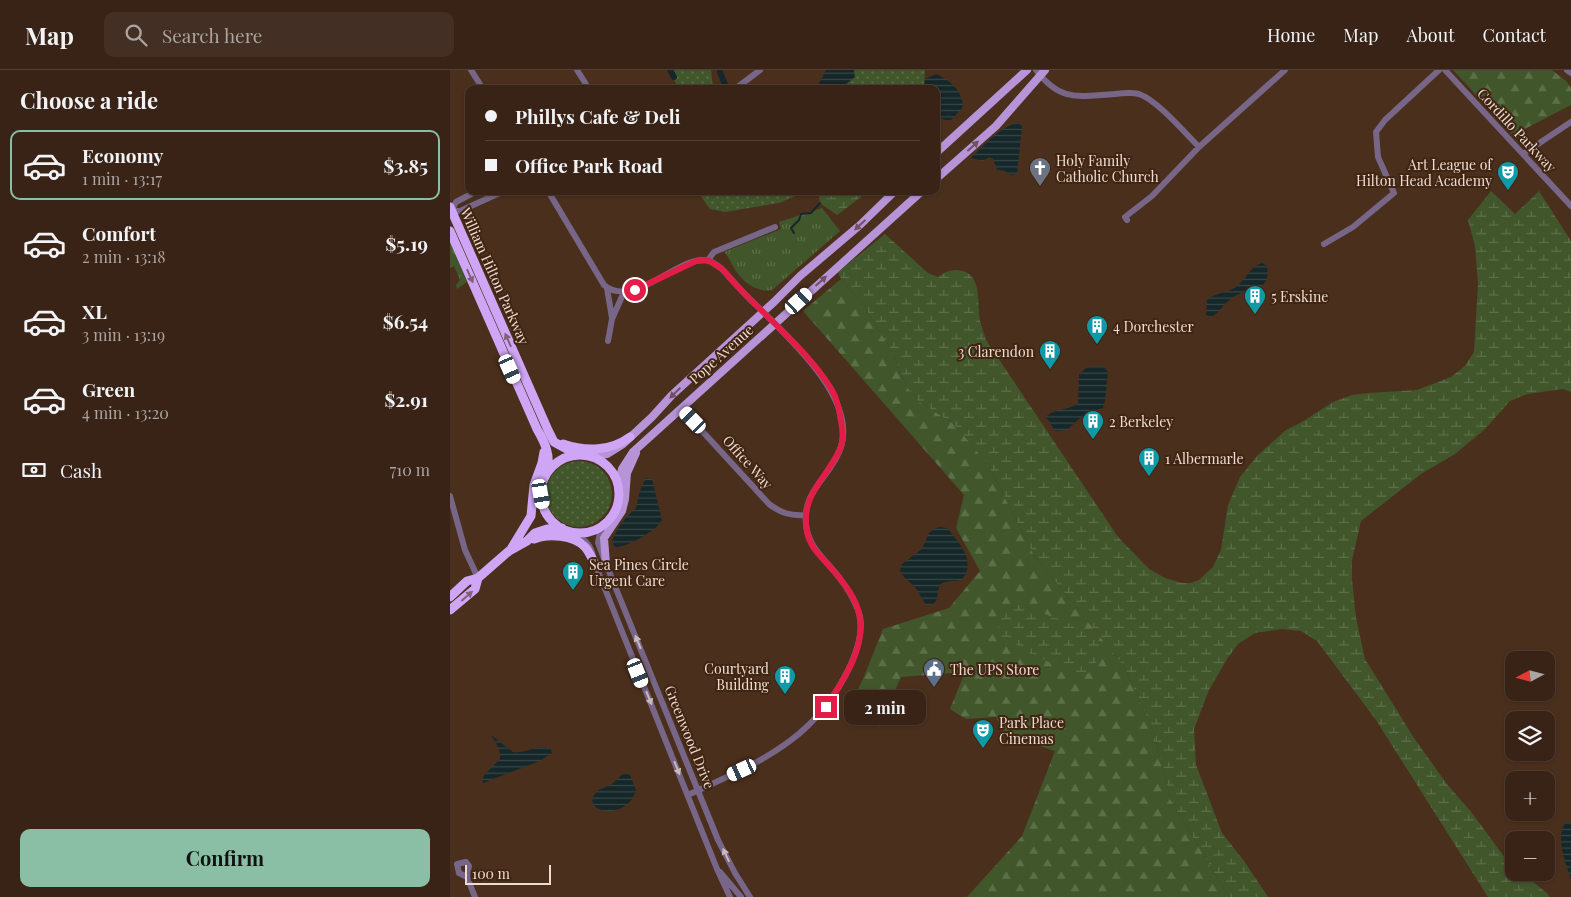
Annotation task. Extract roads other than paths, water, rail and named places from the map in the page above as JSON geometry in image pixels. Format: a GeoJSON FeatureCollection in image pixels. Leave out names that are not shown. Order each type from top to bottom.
{"type":"FeatureCollection","features":[{"type":"Feature","properties":{"kind":"highway","name":"William Hilton Parkway"},"geometry":{"type":"LineString","coordinates":[[450,210],[554,442],[576,454]]}},
{"type":"Feature","properties":{"kind":"highway","name":"William Hilton Parkway"},"geometry":{"type":"LineString","coordinates":[[450,231],[548,451],[547,471]]}},
{"type":"Feature","properties":{"kind":"highway"},"geometry":{"type":"LineString","coordinates":[[542,416],[556,439],[567,445],[606,449],[616,446],[630,437]]}},
{"type":"Feature","properties":{"kind":"highway"},"geometry":{"type":"LineString","coordinates":[[509,551],[529,521],[533,511],[534,485],[544,455],[537,429]]}},
{"type":"Feature","properties":{"kind":"highway"},"geometry":{"type":"LineString","coordinates":[[450,597],[467,581],[478,578],[509,551],[533,523],[537,514],[542,484],[547,471],[563,458],[576,454],[599,459],[608,467],[616,478],[618,485],[618,502],[613,515],[601,527],[585,532],[575,532],[562,528],[554,522],[542,505],[541,494]]}},
{"type":"Feature","properties":{"kind":"highway"},"geometry":{"type":"LineString","coordinates":[[509,551],[535,533],[547,529],[562,528]]}},
{"type":"Feature","properties":{"kind":"highway"},"geometry":{"type":"LineString","coordinates":[[509,551],[538,538],[547,536],[561,537],[574,540],[584,546],[595,564]]}},
{"type":"Feature","properties":{"kind":"highway"},"geometry":{"type":"LineString","coordinates":[[450,610],[475,589],[478,578]]}},
{"type":"Feature","properties":{"kind":"main road"},"geometry":{"type":"LineString","coordinates":[[940,149],[1027,70]]}},
{"type":"Feature","properties":{"kind":"main road"},"geometry":{"type":"LineString","coordinates":[[940,175],[996,126],[1040,72]]}},
{"type":"Feature","properties":{"kind":"main road","name":"Pope Avenue"},"geometry":{"type":"LineString","coordinates":[[592,456],[607,454],[616,450],[800,276],[860,225],[891,195]]}},
{"type":"Feature","properties":{"kind":"main road","name":"Pope Avenue"},"geometry":{"type":"LineString","coordinates":[[618,485],[626,460],[633,452],[918,195]]}},
{"type":"Feature","properties":{"kind":"main road"},"geometry":{"type":"LineString","coordinates":[[606,564],[604,538],[622,511],[626,499],[627,473],[632,460],[643,444]]}},
{"type":"Feature","properties":{"kind":"street"},"geometry":{"type":"LineString","coordinates":[[471,70],[480,85]]}},
{"type":"Feature","properties":{"kind":"street"},"geometry":{"type":"LineString","coordinates":[[577,70],[586,85]]}},
{"type":"Feature","properties":{"kind":"street"},"geometry":{"type":"LineString","coordinates":[[740,85],[760,70]]}},
{"type":"Feature","properties":{"kind":"street"},"geometry":{"type":"LineString","coordinates":[[1127,220],[1125,217],[1152,196],[1199,147],[1285,70]]}},
{"type":"Feature","properties":{"kind":"street"},"geometry":{"type":"LineString","coordinates":[[1324,244],[1353,227],[1394,193],[1378,157],[1376,132],[1385,120],[1439,70]]}},
{"type":"Feature","properties":{"kind":"street","name":"Cordillo Parkway"},"geometry":{"type":"LineString","coordinates":[[1445,70],[1571,206]]}},
{"type":"Feature","properties":{"kind":"street"},"geometry":{"type":"LineString","coordinates":[[1567,70],[1571,73]]}},
{"type":"Feature","properties":{"kind":"street"},"geometry":{"type":"LineString","coordinates":[[1040,72],[1055,90],[1068,96],[1130,93],[1149,99],[1199,147]]}},
{"type":"Feature","properties":{"kind":"street"},"geometry":{"type":"LineString","coordinates":[[1523,154],[1571,122]]}},
{"type":"Feature","properties":{"kind":"street"},"geometry":{"type":"LineString","coordinates":[[450,210],[456,202],[469,195]]}},
{"type":"Feature","properties":{"kind":"street"},"geometry":{"type":"LineString","coordinates":[[450,210],[460,211],[495,195]]}},
{"type":"Feature","properties":{"kind":"street"},"geometry":{"type":"LineString","coordinates":[[550,195],[607,288],[612,319]]}},
{"type":"Feature","properties":{"kind":"street"},"geometry":{"type":"LineString","coordinates":[[708,260],[714,252],[775,227]]}},
{"type":"Feature","properties":{"kind":"street"},"geometry":{"type":"LineString","coordinates":[[607,288],[616,292],[635,290],[696,261],[708,260],[722,269],[824,378],[835,396],[843,429],[841,448],[811,496],[805,515],[807,534],[811,545],[841,580],[858,609],[861,621],[855,656],[826,707],[803,732],[762,759],[688,795]]}},
{"type":"Feature","properties":{"kind":"street"},"geometry":{"type":"LineString","coordinates":[[608,341],[612,319],[624,292]]}},
{"type":"Feature","properties":{"kind":"street","name":"Office Way"},"geometry":{"type":"LineString","coordinates":[[681,408],[769,504],[785,514],[792,516],[805,515]]}},
{"type":"Feature","properties":{"kind":"street"},"geometry":{"type":"LineString","coordinates":[[450,496],[465,550],[478,578]]}},
{"type":"Feature","properties":{"kind":"street","name":"Greenwood Drive"},"geometry":{"type":"LineString","coordinates":[[601,527],[598,543],[606,564],[727,859],[750,897]]}},
{"type":"Feature","properties":{"kind":"street","name":"Greenwood Drive"},"geometry":{"type":"LineString","coordinates":[[575,532],[590,545],[595,564],[717,869],[730,897]]}},
{"type":"Feature","properties":{"kind":"street"},"geometry":{"type":"LineString","coordinates":[[717,869],[726,877],[741,897]]}},
{"type":"Feature","properties":{"kind":"street"},"geometry":{"type":"LineString","coordinates":[[467,877],[475,897]]}},
{"type":"Feature","properties":{"kind":"waterway"},"geometry":{"type":"LineString","coordinates":[[670,70],[674,77]]}},
{"type":"Feature","properties":{"kind":"waterway"},"geometry":{"type":"LineString","coordinates":[[720,72],[725,85]]}},
{"type":"Feature","properties":{"kind":"waterway"},"geometry":{"type":"LineString","coordinates":[[794,233],[791,228],[799,220],[801,214],[811,213],[820,203]]}},
{"type":"Feature","properties":{"kind":"place","name":"Holy Family Catholic Church"},"geometry":{"type":"Point","coordinates":[1040,187]}},
{"type":"Feature","properties":{"kind":"place","name":"Art League of Hilton Head Academy"},"geometry":{"type":"Point","coordinates":[1508,191]}},
{"type":"Feature","properties":{"kind":"place","name":"5 Erskine"},"geometry":{"type":"Point","coordinates":[1255,315]}},
{"type":"Feature","properties":{"kind":"place","name":"4 Dorchester"},"geometry":{"type":"Point","coordinates":[1097,345]}},
{"type":"Feature","properties":{"kind":"place","name":"3 Clarendon"},"geometry":{"type":"Point","coordinates":[1050,370]}},
{"type":"Feature","properties":{"kind":"place","name":"2 Berkeley"},"geometry":{"type":"Point","coordinates":[1093,440]}},
{"type":"Feature","properties":{"kind":"place","name":"1 Albermarle"},"geometry":{"type":"Point","coordinates":[1149,477]}},
{"type":"Feature","properties":{"kind":"place","name":"Sea Pines Circle Urgent Care"},"geometry":{"type":"Point","coordinates":[573,591]}},
{"type":"Feature","properties":{"kind":"place","name":"The UPS Store"},"geometry":{"type":"Point","coordinates":[934,688]}},
{"type":"Feature","properties":{"kind":"place","name":"Courtyard Building"},"geometry":{"type":"Point","coordinates":[785,695]}},
{"type":"Feature","properties":{"kind":"place","name":"Park Place Cinemas"},"geometry":{"type":"Point","coordinates":[983,749]}}]}
